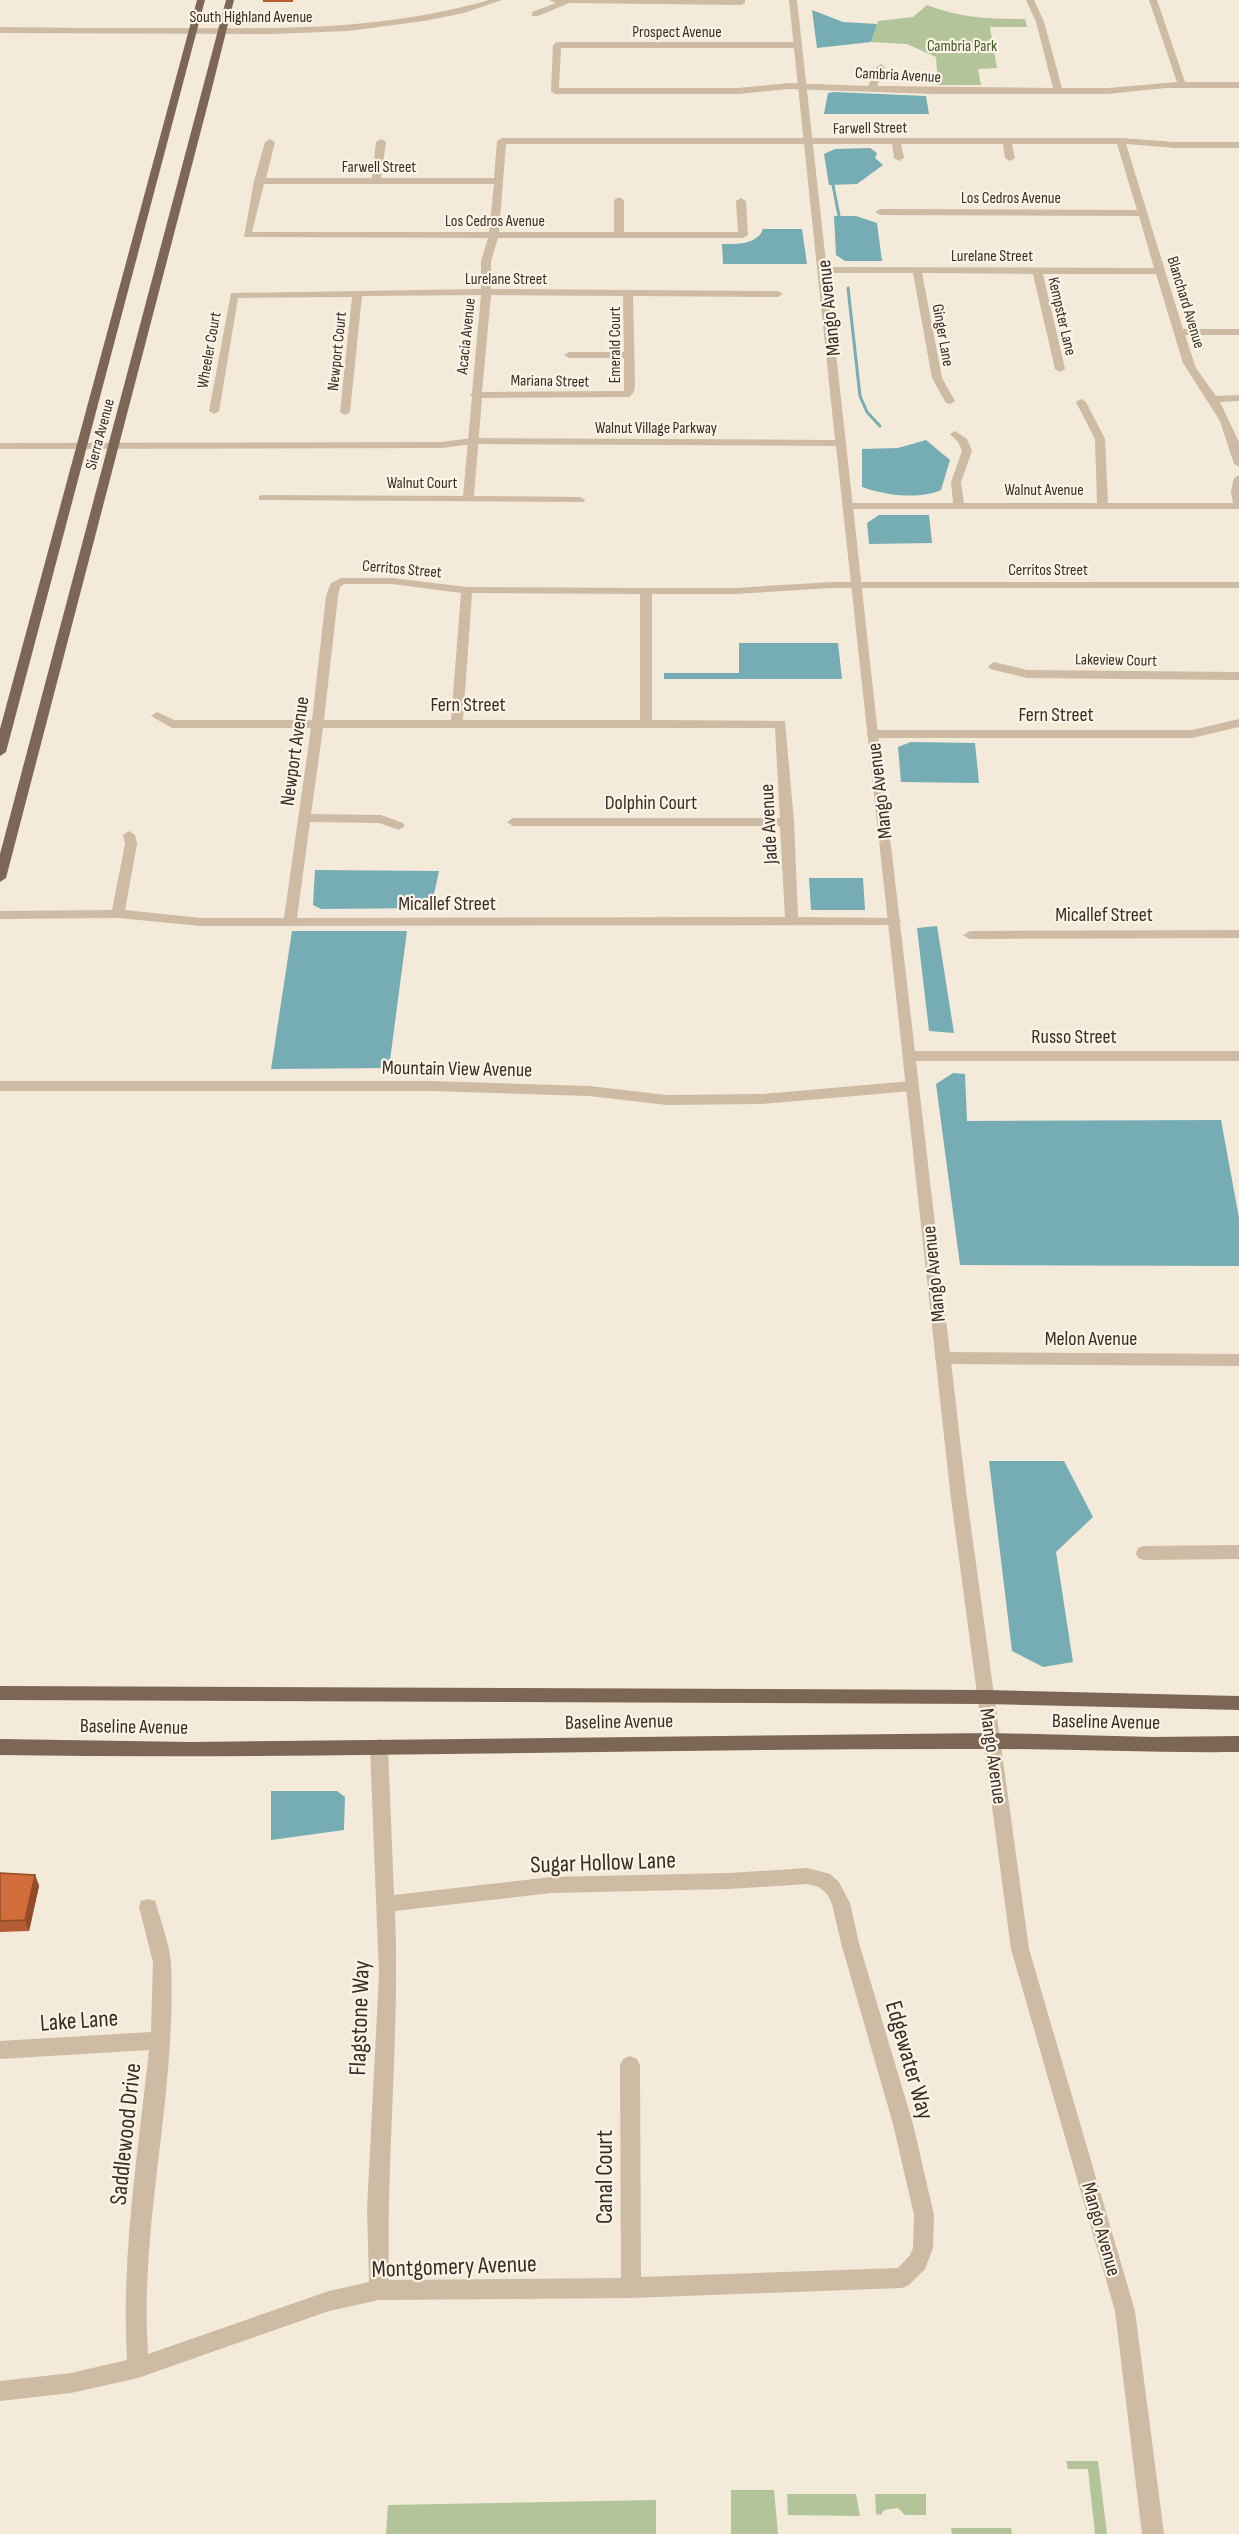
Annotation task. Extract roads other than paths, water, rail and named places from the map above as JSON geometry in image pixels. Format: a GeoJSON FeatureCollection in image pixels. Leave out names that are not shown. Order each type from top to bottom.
{"type":"FeatureCollection","features":[{"type":"Feature","properties":{"kind":"main road","name":"Sierra Avenue"},"geometry":{"type":"LineString","coordinates":[[0,752],[201,0]]}},
{"type":"Feature","properties":{"kind":"main road","name":"Sierra Avenue"},"geometry":{"type":"LineString","coordinates":[[0,878],[230,0]]}},
{"type":"Feature","properties":{"kind":"main road","name":"Baseline Avenue"},"geometry":{"type":"LineString","coordinates":[[0,1693],[986,1697],[1239,1703]]}},
{"type":"Feature","properties":{"kind":"main road","name":"Baseline Avenue"},"geometry":{"type":"LineString","coordinates":[[0,1747],[190,1750],[992,1741],[1154,1745],[1239,1744]]}},
{"type":"Feature","properties":{"kind":"street","name":"South Highland Avenue"},"geometry":{"type":"LineString","coordinates":[[223,27],[353,20],[423,10],[468,0]]}},
{"type":"Feature","properties":{"kind":"street","name":"South Highland Avenue"},"geometry":{"type":"LineString","coordinates":[[0,22],[194,26],[298,32],[368,28],[451,13],[498,0]]}},
{"type":"Feature","properties":{"kind":"street"},"geometry":{"type":"LineString","coordinates":[[553,0],[741,2]]}},
{"type":"Feature","properties":{"kind":"street","name":"Mango Avenue"},"geometry":{"type":"LineString","coordinates":[[793,0],[824,270],[872,734],[943,1358],[1020,1949],[1125,2311],[1153,2534]]}},
{"type":"Feature","properties":{"kind":"street"},"geometry":{"type":"LineString","coordinates":[[1030,0],[1040,22],[1058,91]]}},
{"type":"Feature","properties":{"kind":"street"},"geometry":{"type":"LineString","coordinates":[[1153,0],[1182,85]]}},
{"type":"Feature","properties":{"kind":"street"},"geometry":{"type":"LineString","coordinates":[[535,14],[568,1]]}},
{"type":"Feature","properties":{"kind":"street","name":"South Highland Avenue"},"geometry":{"type":"LineString","coordinates":[[0,30],[194,26]]}},
{"type":"Feature","properties":{"kind":"street","name":"Prospect Avenue"},"geometry":{"type":"LineString","coordinates":[[555,91],[557,45],[798,45]]}},
{"type":"Feature","properties":{"kind":"street"},"geometry":{"type":"LineString","coordinates":[[872,88],[881,66]]}},
{"type":"Feature","properties":{"kind":"street","name":"Cambria Avenue"},"geometry":{"type":"LineString","coordinates":[[555,91],[738,91],[803,86],[923,91],[1118,91],[1182,85],[1239,85]]}},
{"type":"Feature","properties":{"kind":"street","name":"Farwell Street"},"geometry":{"type":"LineString","coordinates":[[502,141],[1121,141],[1176,145],[1239,145]]}},
{"type":"Feature","properties":{"kind":"street","name":"Acacia Avenue"},"geometry":{"type":"LineString","coordinates":[[468,499],[475,395],[486,292],[486,261],[494,235],[502,141]]}},
{"type":"Feature","properties":{"kind":"street"},"geometry":{"type":"LineString","coordinates":[[896,141],[899,158]]}},
{"type":"Feature","properties":{"kind":"street"},"geometry":{"type":"LineString","coordinates":[[1007,141],[1010,158]]}},
{"type":"Feature","properties":{"kind":"street","name":"Blanchard Avenue"},"geometry":{"type":"LineString","coordinates":[[1121,141],[1192,373],[1212,399],[1235,442],[1239,464]]}},
{"type":"Feature","properties":{"kind":"street"},"geometry":{"type":"LineString","coordinates":[[259,181],[270,142]]}},
{"type":"Feature","properties":{"kind":"street"},"geometry":{"type":"LineString","coordinates":[[376,181],[381,142]]}},
{"type":"Feature","properties":{"kind":"street","name":"Farwell Street"},"geometry":{"type":"LineString","coordinates":[[259,181],[498,181]]}},
{"type":"Feature","properties":{"kind":"street","name":"Los Cedros Avenue"},"geometry":{"type":"LineString","coordinates":[[259,181],[247,235],[744,235],[741,201]]}},
{"type":"Feature","properties":{"kind":"street"},"geometry":{"type":"LineString","coordinates":[[619,200],[619,235]]}},
{"type":"Feature","properties":{"kind":"street","name":"Los Cedros Avenue"},"geometry":{"type":"LineString","coordinates":[[880,212],[1143,213]]}},
{"type":"Feature","properties":{"kind":"street","name":"Lurelane Street"},"geometry":{"type":"LineString","coordinates":[[824,270],[1160,271]]}},
{"type":"Feature","properties":{"kind":"street","name":"Ginger Lane"},"geometry":{"type":"LineString","coordinates":[[917,270],[937,378],[950,401]]}},
{"type":"Feature","properties":{"kind":"street","name":"Kempster Lane"},"geometry":{"type":"LineString","coordinates":[[1037,270],[1060,369]]}},
{"type":"Feature","properties":{"kind":"street","name":"Lurelane Street"},"geometry":{"type":"LineString","coordinates":[[234,295],[486,292],[778,294]]}},
{"type":"Feature","properties":{"kind":"street","name":"Emerald Court"},"geometry":{"type":"LineString","coordinates":[[625,395],[629,392],[630,384],[628,293]]}},
{"type":"Feature","properties":{"kind":"street","name":"Wheeler Court"},"geometry":{"type":"LineString","coordinates":[[214,411],[234,295]]}},
{"type":"Feature","properties":{"kind":"street","name":"Newport Court"},"geometry":{"type":"LineString","coordinates":[[345,412],[357,295]]}},
{"type":"Feature","properties":{"kind":"street"},"geometry":{"type":"LineString","coordinates":[[1180,332],[1239,332]]}},
{"type":"Feature","properties":{"kind":"street"},"geometry":{"type":"LineString","coordinates":[[569,355],[628,355]]}},
{"type":"Feature","properties":{"kind":"street","name":"Mariana Street"},"geometry":{"type":"LineString","coordinates":[[475,395],[618,397],[625,395]]}},
{"type":"Feature","properties":{"kind":"street"},"geometry":{"type":"LineString","coordinates":[[1212,399],[1239,398]]}},
{"type":"Feature","properties":{"kind":"street"},"geometry":{"type":"LineString","coordinates":[[1080,402],[1100,439],[1102,449],[1100,482],[1103,506]]}},
{"type":"Feature","properties":{"kind":"street"},"geometry":{"type":"LineString","coordinates":[[955,434],[963,441],[967,451],[956,482],[959,506]]}},
{"type":"Feature","properties":{"kind":"street"},"geometry":{"type":"LineString","coordinates":[[0,436],[84,441]]}},
{"type":"Feature","properties":{"kind":"street"},"geometry":{"type":"LineString","coordinates":[[0,446],[84,441]]}},
{"type":"Feature","properties":{"kind":"street","name":"Walnut Village Parkway"},"geometry":{"type":"LineString","coordinates":[[84,441],[430,445],[472,441],[841,443]]}},
{"type":"Feature","properties":{"kind":"street"},"geometry":{"type":"LineString","coordinates":[[1239,478],[1236,490],[1239,505]]}},
{"type":"Feature","properties":{"kind":"street","name":"Walnut Court"},"geometry":{"type":"LineString","coordinates":[[263,498],[580,500]]}},
{"type":"Feature","properties":{"kind":"street","name":"Walnut Avenue"},"geometry":{"type":"LineString","coordinates":[[849,506],[1239,505]]}},
{"type":"Feature","properties":{"kind":"street","name":"Cerritos Street"},"geometry":{"type":"LineString","coordinates":[[335,585],[351,579],[392,581],[467,590],[736,591],[810,585],[1239,585]]}},
{"type":"Feature","properties":{"kind":"street","name":"Newport Avenue"},"geometry":{"type":"LineString","coordinates":[[290,922],[335,585]]}},
{"type":"Feature","properties":{"kind":"street"},"geometry":{"type":"LineString","coordinates":[[457,724],[467,590]]}},
{"type":"Feature","properties":{"kind":"street"},"geometry":{"type":"LineString","coordinates":[[646,591],[646,724]]}},
{"type":"Feature","properties":{"kind":"street","name":"Lakeview Court"},"geometry":{"type":"LineString","coordinates":[[994,666],[1027,674],[1239,676]]}},
{"type":"Feature","properties":{"kind":"street","name":"Fern Street"},"geometry":{"type":"LineString","coordinates":[[157,716],[172,724],[781,724]]}},
{"type":"Feature","properties":{"kind":"street","name":"Fern Street"},"geometry":{"type":"LineString","coordinates":[[872,734],[1192,734],[1239,723]]}},
{"type":"Feature","properties":{"kind":"street","name":"Jade Avenue"},"geometry":{"type":"LineString","coordinates":[[781,724],[792,922]]}},
{"type":"Feature","properties":{"kind":"street"},"geometry":{"type":"LineString","coordinates":[[304,818],[381,819],[399,826]]}},
{"type":"Feature","properties":{"kind":"street","name":"Dolphin Court"},"geometry":{"type":"LineString","coordinates":[[513,822],[788,822]]}},
{"type":"Feature","properties":{"kind":"street"},"geometry":{"type":"LineString","coordinates":[[118,914],[131,844],[129,835]]}},
{"type":"Feature","properties":{"kind":"street","name":"Micallef Street"},"geometry":{"type":"LineString","coordinates":[[0,915],[118,914],[201,922],[894,921]]}},
{"type":"Feature","properties":{"kind":"street","name":"Micallef Street"},"geometry":{"type":"LineString","coordinates":[[970,935],[1239,934]]}},
{"type":"Feature","properties":{"kind":"street","name":"Russo Street"},"geometry":{"type":"LineString","coordinates":[[910,1056],[1239,1056]]}},
{"type":"Feature","properties":{"kind":"street","name":"Mountain View Avenue"},"geometry":{"type":"LineString","coordinates":[[0,1086],[431,1086],[589,1091],[667,1100],[761,1099],[912,1086]]}},
{"type":"Feature","properties":{"kind":"street","name":"Melon Avenue"},"geometry":{"type":"LineString","coordinates":[[943,1358],[1239,1360]]}},
{"type":"Feature","properties":{"kind":"street"},"geometry":{"type":"LineString","coordinates":[[1144,1553],[1239,1552]]}},
{"type":"Feature","properties":{"kind":"street","name":"Flagstone Way"},"geometry":{"type":"LineString","coordinates":[[379,1747],[388,1975],[376,2209],[380,2290]]}},
{"type":"Feature","properties":{"kind":"street","name":"Sugar Hollow Lane"},"geometry":{"type":"LineString","coordinates":[[385,1904],[551,1885],[729,1881],[807,1876],[824,1880]]}},
{"type":"Feature","properties":{"kind":"street","name":"Edgewater Way"},"geometry":{"type":"LineString","coordinates":[[824,1880],[833,1888],[841,1903],[849,1943],[903,2124],[924,2215],[923,2248],[918,2262]]}},
{"type":"Feature","properties":{"kind":"street","name":"Saddlewood Drive"},"geometry":{"type":"LineString","coordinates":[[138,2367],[135,2320],[136,2269],[160,2040],[162,1962],[148,1907]]}},
{"type":"Feature","properties":{"kind":"street","name":"Lake Lane"},"geometry":{"type":"LineString","coordinates":[[0,2050],[160,2040]]}},
{"type":"Feature","properties":{"kind":"street","name":"Canal Court"},"geometry":{"type":"LineString","coordinates":[[630,2065],[631,2288]]}},
{"type":"Feature","properties":{"kind":"street","name":"Montgomery Avenue"},"geometry":{"type":"LineString","coordinates":[[0,2391],[71,2383],[138,2367],[329,2301],[380,2290],[631,2288],[902,2278],[918,2262]]}},
{"type":"Feature","properties":{"kind":"water"},"geometry":{"type":"Polygon","coordinates":[[[812,10],[843,22],[877,24],[871,42],[817,48],[812,10]]]}},
{"type":"Feature","properties":{"kind":"water"},"geometry":{"type":"Polygon","coordinates":[[[828,93],[926,96],[929,114],[824,114],[828,93]]]}},
{"type":"Feature","properties":{"kind":"water"},"geometry":{"type":"Polygon","coordinates":[[[870,148],[877,153],[875,158],[883,165],[857,184],[829,185],[824,154],[835,149],[870,148]]]}},
{"type":"Feature","properties":{"kind":"water"},"geometry":{"type":"Polygon","coordinates":[[[834,216],[856,216],[877,223],[882,261],[845,261],[836,255],[834,216]]]}},
{"type":"Feature","properties":{"kind":"water"},"geometry":{"type":"Polygon","coordinates":[[[763,229],[802,229],[807,264],[723,264],[722,244],[751,241],[763,229]]]}},
{"type":"Feature","properties":{"kind":"water"},"geometry":{"type":"Polygon","coordinates":[[[926,440],[950,460],[941,490],[912,496],[862,487],[862,449],[898,448],[926,440]]]}},
{"type":"Feature","properties":{"kind":"water"},"geometry":{"type":"Polygon","coordinates":[[[879,515],[929,515],[932,543],[869,544],[867,523],[879,515]]]}},
{"type":"Feature","properties":{"kind":"water"},"geometry":{"type":"Polygon","coordinates":[[[739,643],[838,643],[842,679],[664,679],[664,673],[739,673],[739,643]]]}},
{"type":"Feature","properties":{"kind":"water"},"geometry":{"type":"Polygon","coordinates":[[[911,742],[975,743],[979,783],[901,782],[898,747],[911,742]]]}},
{"type":"Feature","properties":{"kind":"water"},"geometry":{"type":"Polygon","coordinates":[[[315,870],[439,871],[431,908],[321,909],[313,905],[315,870]]]}},
{"type":"Feature","properties":{"kind":"water"},"geometry":{"type":"Polygon","coordinates":[[[809,878],[863,878],[865,910],[811,910],[809,878]]]}},
{"type":"Feature","properties":{"kind":"water"},"geometry":{"type":"Polygon","coordinates":[[[937,926],[954,1033],[929,1031],[917,928],[937,926]]]}},
{"type":"Feature","properties":{"kind":"water"},"geometry":{"type":"Polygon","coordinates":[[[292,931],[407,931],[389,1068],[271,1069],[292,931]]]}},
{"type":"Feature","properties":{"kind":"water"},"geometry":{"type":"Polygon","coordinates":[[[953,1073],[965,1074],[967,1121],[1221,1120],[1239,1218],[1239,1266],[960,1265],[936,1084],[953,1073]]]}},
{"type":"Feature","properties":{"kind":"water"},"geometry":{"type":"Polygon","coordinates":[[[989,1461],[1064,1461],[1093,1517],[1056,1552],[1073,1662],[1043,1667],[1012,1651],[989,1461]]]}},
{"type":"Feature","properties":{"kind":"water"},"geometry":{"type":"Polygon","coordinates":[[[271,1791],[337,1791],[345,1797],[344,1830],[271,1840],[271,1791]]]}},
{"type":"Feature","properties":{"kind":"waterway"},"geometry":{"type":"LineString","coordinates":[[833,185],[839,216]]}},
{"type":"Feature","properties":{"kind":"waterway"},"geometry":{"type":"LineString","coordinates":[[848,288],[860,396],[867,412],[880,426]]}},
{"type":"Feature","properties":{"kind":"park label","name":"Cambria Park"},"geometry":{"type":"Point","coordinates":[962,45]}}]}
